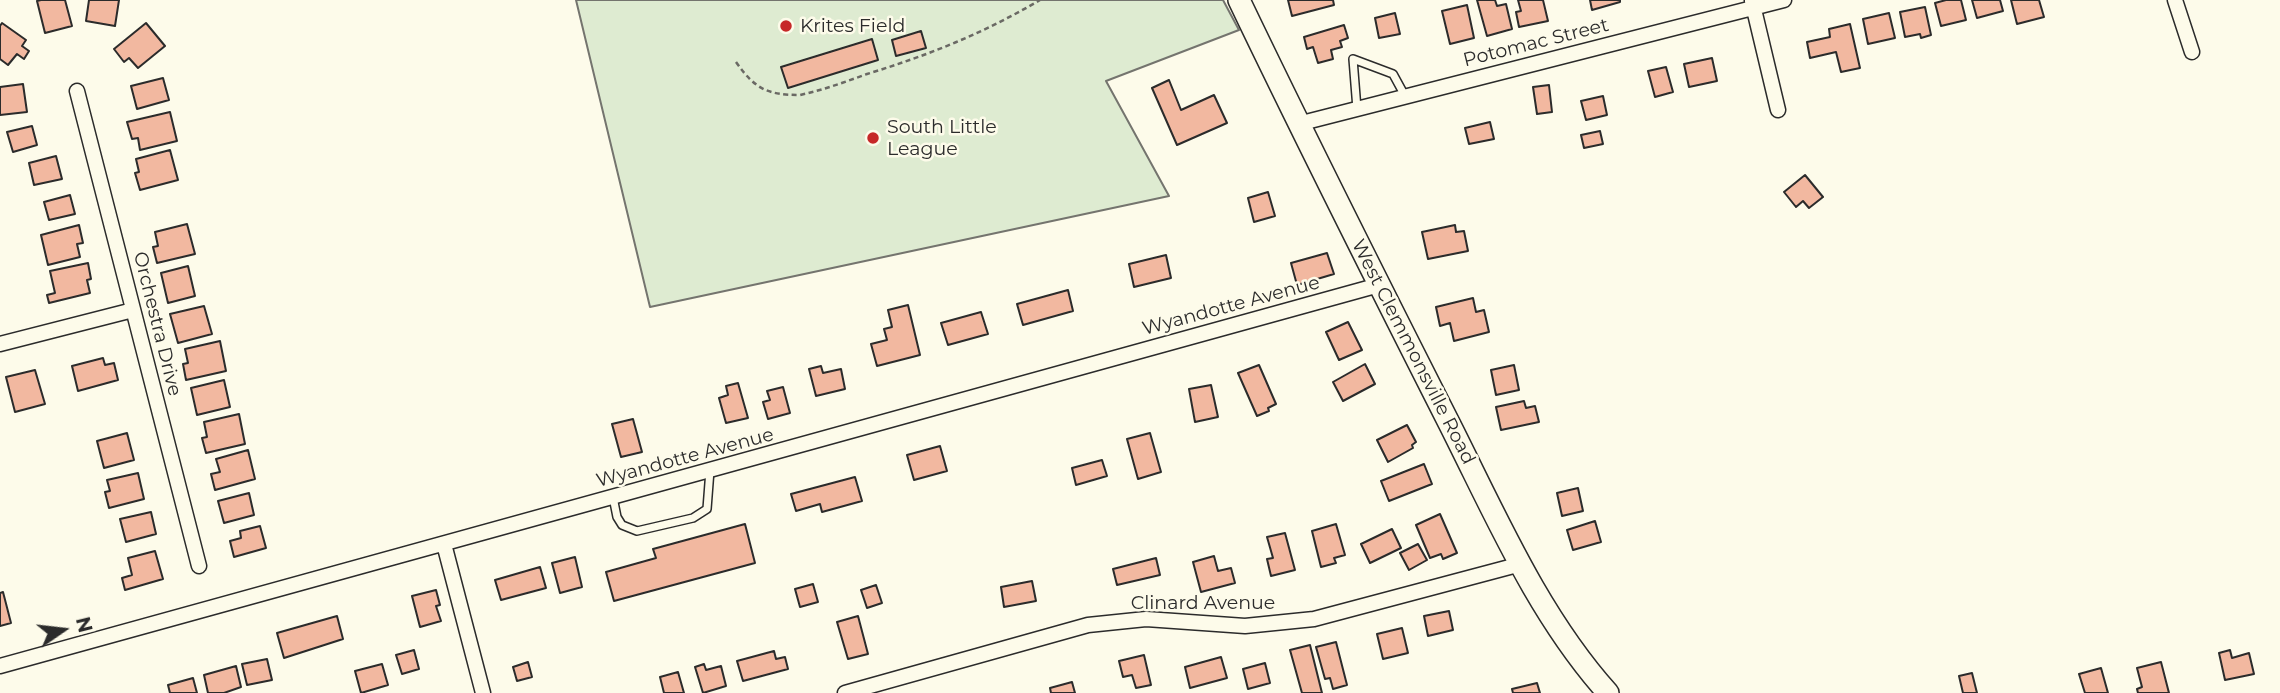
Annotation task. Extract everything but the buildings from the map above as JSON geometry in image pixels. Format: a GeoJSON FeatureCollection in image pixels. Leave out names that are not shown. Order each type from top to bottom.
{"type":"FeatureCollection","features":[{"type":"Feature","properties":{"kind":"main road","name":"West Clemmonsville Road"},"geometry":{"type":"LineString","coordinates":[[1239,0],[1298,124],[1521,564],[1569,645],[1608,693]]}},
{"type":"Feature","properties":{"kind":"street","name":"Potomac Street"},"geometry":{"type":"LineString","coordinates":[[1298,124],[1753,4],[1784,0]]}},
{"type":"Feature","properties":{"kind":"street"},"geometry":{"type":"LineString","coordinates":[[2175,0],[2192,52]]}},
{"type":"Feature","properties":{"kind":"street"},"geometry":{"type":"LineString","coordinates":[[1753,4],[1778,110]]}},
{"type":"Feature","properties":{"kind":"street","name":"Orchestra Drive"},"geometry":{"type":"LineString","coordinates":[[77,91],[199,566]]}},
{"type":"Feature","properties":{"kind":"street","name":"Wyandotte Avenue"},"geometry":{"type":"LineString","coordinates":[[0,666],[1379,285]]}},
{"type":"Feature","properties":{"kind":"street"},"geometry":{"type":"LineString","coordinates":[[0,344],[133,310]]}},
{"type":"Feature","properties":{"kind":"street"},"geometry":{"type":"LineString","coordinates":[[443,544],[483,693]]}},
{"type":"Feature","properties":{"kind":"street","name":"Clinard Avenue"},"geometry":{"type":"LineString","coordinates":[[845,693],[1088,625],[1146,619],[1245,626],[1314,620],[1521,564]]}},
{"type":"Feature","properties":{"kind":"lane"},"geometry":{"type":"LineString","coordinates":[[1357,109],[1353,59],[1393,74],[1405,97]]}},
{"type":"Feature","properties":{"kind":"lane"},"geometry":{"type":"LineString","coordinates":[[613,497],[617,517],[622,525],[638,531],[692,518],[707,509],[710,470]]}},
{"type":"Feature","properties":{"kind":"path"},"geometry":{"type":"LineString","coordinates":[[736,62],[747,78],[759,88],[785,95],[800,95],[900,64],[956,43],[999,24],[1040,0]]}},
{"type":"Feature","properties":{"kind":"green space","name":"South Little League"},"geometry":{"type":"Polygon","coordinates":[[[576,0],[1223,0],[1239,30],[1106,81],[1169,196],[650,307],[576,0]]]}},
{"type":"Feature","properties":{"kind":"place","name":"Krites Field"},"geometry":{"type":"Point","coordinates":[786,26]}},
{"type":"Feature","properties":{"kind":"place","name":"South Little League"},"geometry":{"type":"Point","coordinates":[873,138]}}]}
